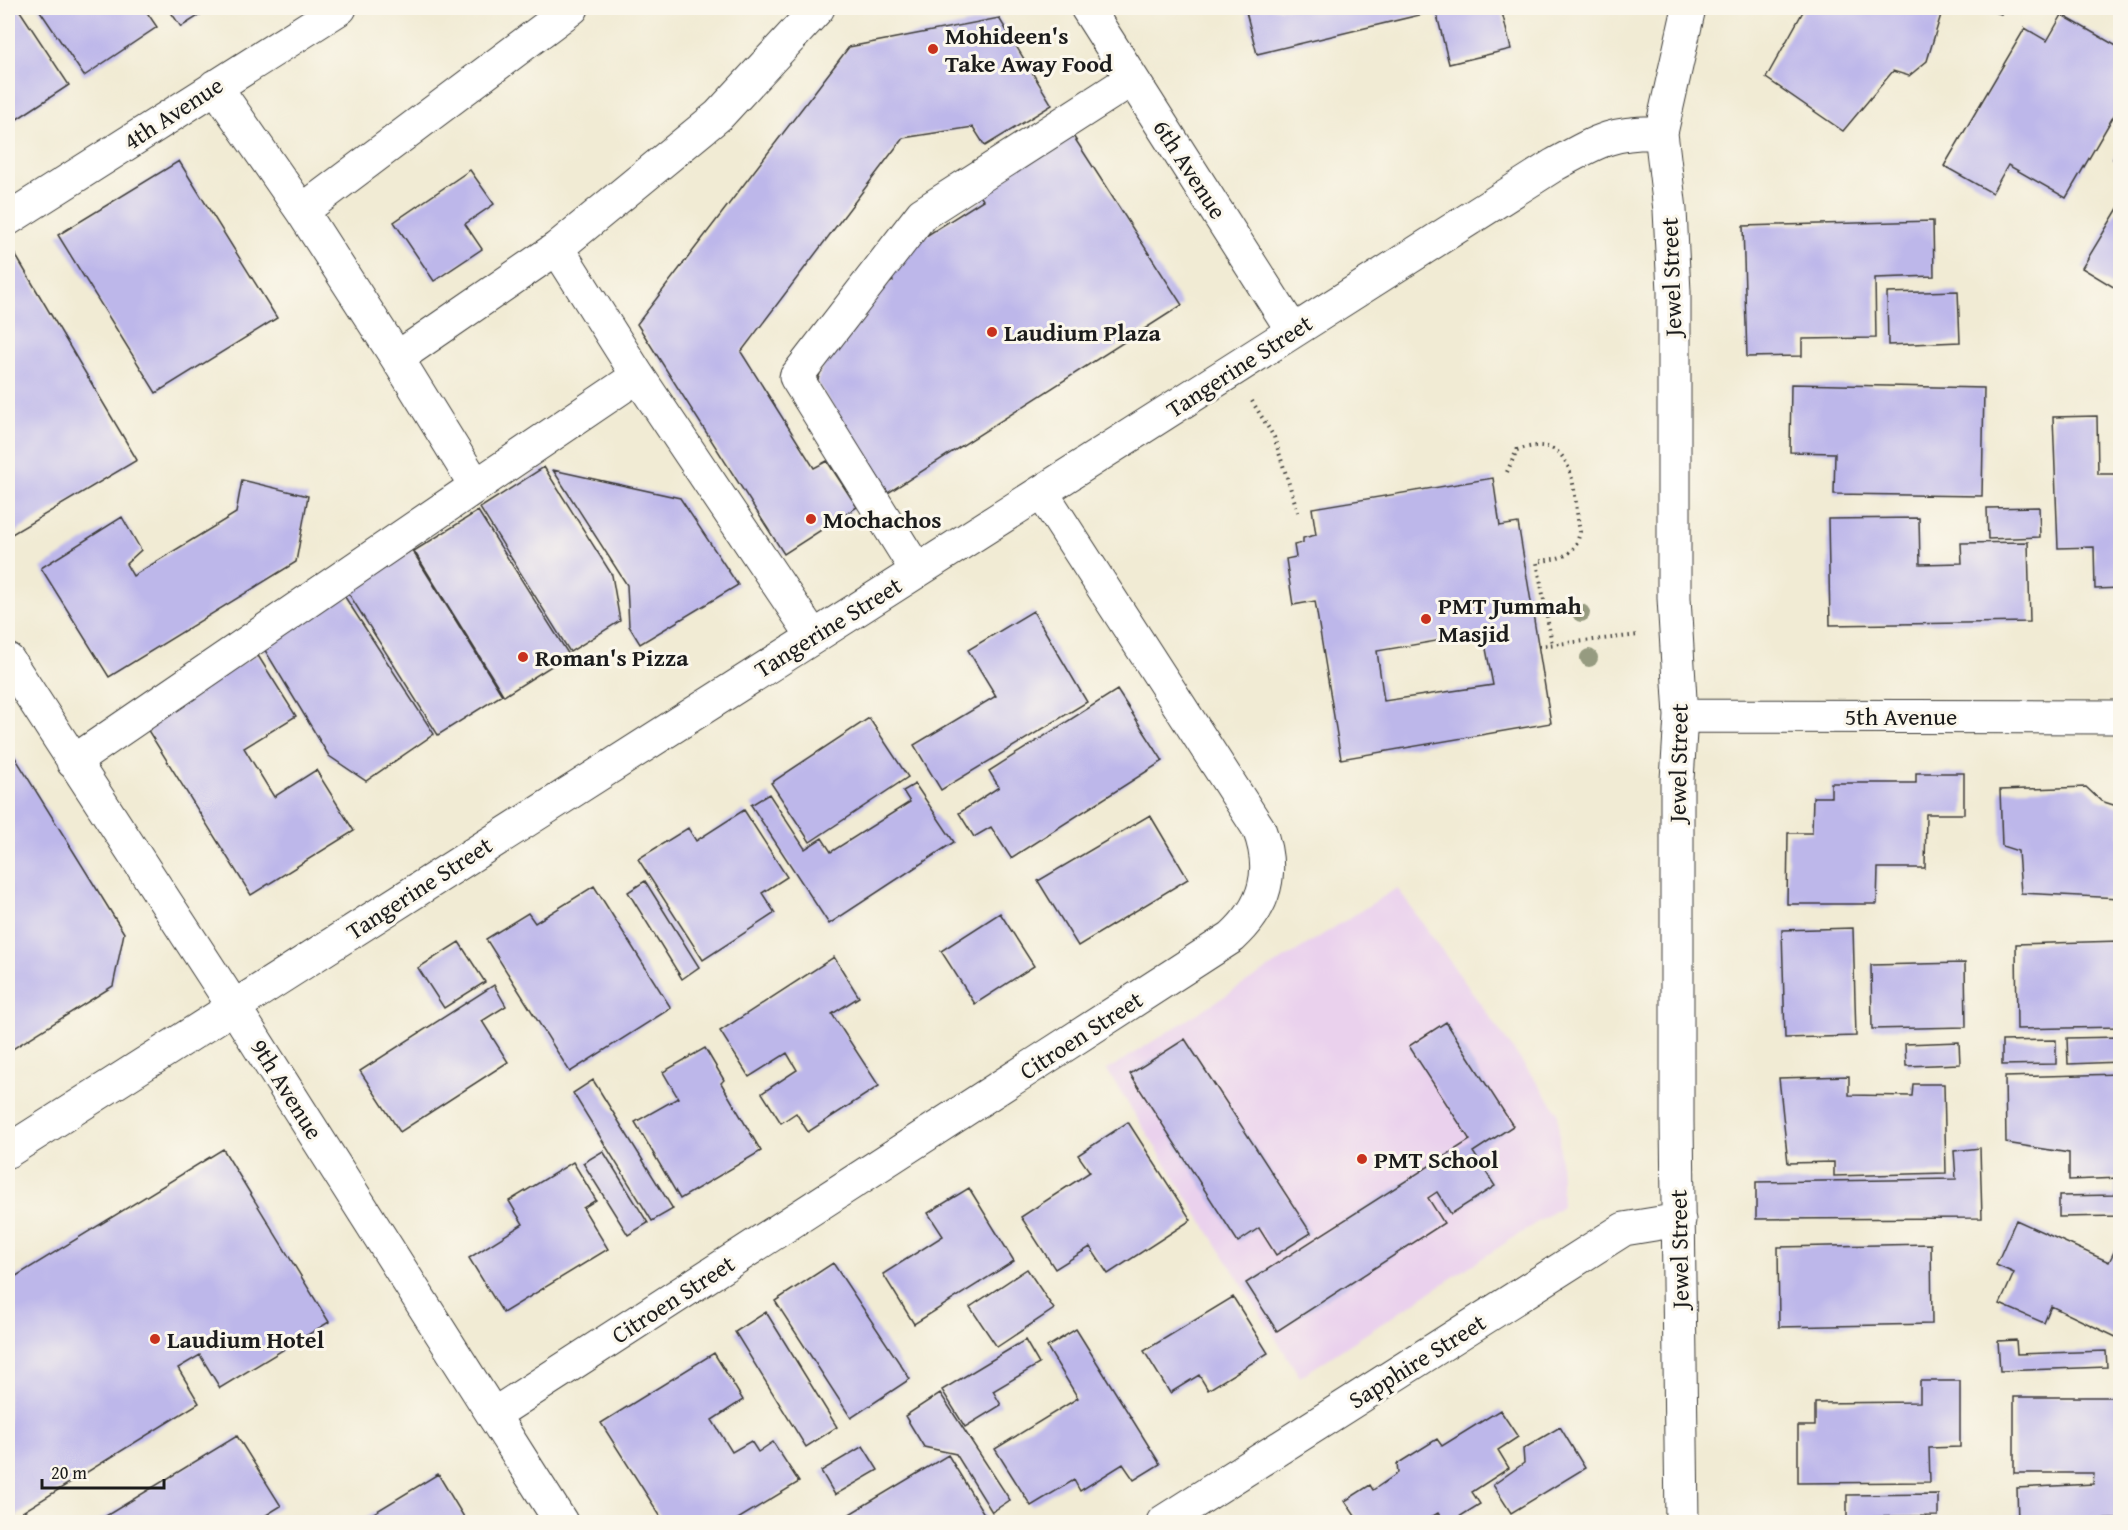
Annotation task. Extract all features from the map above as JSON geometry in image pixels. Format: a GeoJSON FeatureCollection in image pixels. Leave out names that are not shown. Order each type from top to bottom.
{"type":"FeatureCollection","features":[{"type":"Feature","properties":{"kind":"street","name":"4th Avenue"},"geometry":{"type":"LineString","coordinates":[[8,219],[340,8]]}},
{"type":"Feature","properties":{"kind":"street"},"geometry":{"type":"LineString","coordinates":[[302,211],[572,8]]}},
{"type":"Feature","properties":{"kind":"street"},"geometry":{"type":"LineString","coordinates":[[396,358],[557,248],[718,115],[818,8]]}},
{"type":"Feature","properties":{"kind":"street","name":"6th Avenue"},"geometry":{"type":"LineString","coordinates":[[1087,8],[1293,331]]}},
{"type":"Feature","properties":{"kind":"street","name":"Jewel Street"},"geometry":{"type":"LineString","coordinates":[[1682,1522],[1677,780],[1681,716],[1674,598],[1674,292],[1670,210],[1661,133],[1689,8]]}},
{"type":"Feature","properties":{"kind":"street"},"geometry":{"type":"LineString","coordinates":[[917,571],[796,377],[922,214],[1132,79]]}},
{"type":"Feature","properties":{"kind":"street"},"geometry":{"type":"LineString","coordinates":[[215,86],[302,211],[476,486]]}},
{"type":"Feature","properties":{"kind":"street","name":"Tangerine Street"},"geometry":{"type":"LineString","coordinates":[[8,1151],[813,636],[1584,149],[1630,132],[1661,133]]}},
{"type":"Feature","properties":{"kind":"street"},"geometry":{"type":"LineString","coordinates":[[557,248],[638,376],[813,636]]}},
{"type":"Feature","properties":{"kind":"street"},"geometry":{"type":"LineString","coordinates":[[73,762],[638,376]]}},
{"type":"Feature","properties":{"kind":"street","name":"Citroen Street"},"geometry":{"type":"LineString","coordinates":[[493,1415],[1232,937],[1244,926],[1253,912],[1261,898],[1267,870],[1267,856],[1258,829],[1042,493]]}},
{"type":"Feature","properties":{"kind":"street","name":"9th Avenue"},"geometry":{"type":"LineString","coordinates":[[8,660],[234,1007],[493,1415],[556,1521]]}},
{"type":"Feature","properties":{"kind":"street","name":"5th Avenue"},"geometry":{"type":"LineString","coordinates":[[1681,716],[2121,717]]}},
{"type":"Feature","properties":{"kind":"street","name":"Sapphire Street"},"geometry":{"type":"LineString","coordinates":[[1163,1522],[1624,1229],[1679,1220]]}},
{"type":"Feature","properties":{"kind":"path"},"geometry":{"type":"LineString","coordinates":[[1234,369],[1274,437],[1298,512]]}},
{"type":"Feature","properties":{"kind":"path"},"geometry":{"type":"LineString","coordinates":[[1507,471],[1517,450],[1528,446],[1545,445],[1558,449],[1567,462],[1580,532],[1578,543],[1573,551],[1563,557],[1537,562],[1552,644]]}},
{"type":"Feature","properties":{"kind":"path"},"geometry":{"type":"LineString","coordinates":[[1539,646],[1642,635]]}},
{"type":"Feature","properties":{"kind":"shaded area","name":"PMT School"},"geometry":{"type":"Polygon","coordinates":[[[1397,888],[1558,1112],[1562,1206],[1300,1377],[1107,1070],[1397,888]]]}},
{"type":"Feature","properties":{"kind":"building"},"geometry":{"type":"Polygon","coordinates":[[[8,8],[18,8],[69,85],[8,125],[8,8]]]}},
{"type":"Feature","properties":{"kind":"building"},"geometry":{"type":"Polygon","coordinates":[[[38,8],[144,8],[157,27],[84,76],[38,8]]]}},
{"type":"Feature","properties":{"kind":"building"},"geometry":{"type":"Polygon","coordinates":[[[168,8],[211,8],[181,27],[168,8]]]}},
{"type":"Feature","properties":{"kind":"building"},"geometry":{"type":"Polygon","coordinates":[[[1245,8],[1501,8],[1511,49],[1449,64],[1436,11],[1257,54],[1245,8]]]}},
{"type":"Feature","properties":{"kind":"building"},"geometry":{"type":"Polygon","coordinates":[[[1805,8],[1943,8],[1927,61],[1909,76],[1893,71],[1843,131],[1766,78],[1805,8]]]}},
{"type":"Feature","properties":{"kind":"building"},"geometry":{"type":"Polygon","coordinates":[[[1983,8],[2004,8],[2001,14],[1983,8]]]}},
{"type":"Feature","properties":{"kind":"building"},"geometry":{"type":"Polygon","coordinates":[[[2062,15],[2120,48],[2120,105],[2066,198],[2008,165],[1992,193],[1944,166],[2025,28],[2047,41],[2062,15]]]}},
{"type":"Feature","properties":{"kind":"building"},"geometry":{"type":"Polygon","coordinates":[[[999,18],[1052,105],[985,146],[973,127],[903,138],[741,352],[814,468],[827,461],[857,507],[784,554],[637,324],[849,47],[999,18]]]}},
{"type":"Feature","properties":{"kind":"building","name":"Laudium Plaza"},"geometry":{"type":"Polygon","coordinates":[[[1068,128],[1182,305],[888,493],[817,382],[825,359],[872,293],[893,281],[886,270],[907,248],[983,200],[975,187],[1068,128]]]}},
{"type":"Feature","properties":{"kind":"building"},"geometry":{"type":"Polygon","coordinates":[[[2120,146],[2120,163],[2113,159],[2120,146]]]}},
{"type":"Feature","properties":{"kind":"building"},"geometry":{"type":"Polygon","coordinates":[[[179,161],[277,318],[156,393],[58,235],[179,161]]]}},
{"type":"Feature","properties":{"kind":"building"},"geometry":{"type":"Polygon","coordinates":[[[470,170],[494,204],[465,224],[482,249],[434,281],[394,222],[470,170]]]}},
{"type":"Feature","properties":{"kind":"building"},"geometry":{"type":"Polygon","coordinates":[[[2120,205],[2120,291],[2082,268],[2120,205]]]}},
{"type":"Feature","properties":{"kind":"building"},"geometry":{"type":"Polygon","coordinates":[[[1933,221],[1934,276],[1875,278],[1876,338],[1802,339],[1802,356],[1747,357],[1743,226],[1933,221]]]}},
{"type":"Feature","properties":{"kind":"building"},"geometry":{"type":"Polygon","coordinates":[[[12,249],[137,460],[12,534],[8,526],[8,252],[12,249]]]}},
{"type":"Feature","properties":{"kind":"building"},"geometry":{"type":"Polygon","coordinates":[[[1958,291],[1960,342],[1888,345],[1887,293],[1958,291]]]}},
{"type":"Feature","properties":{"kind":"building"},"geometry":{"type":"Polygon","coordinates":[[[1791,384],[1984,388],[1982,496],[1834,494],[1835,453],[1790,452],[1791,384]]]}},
{"type":"Feature","properties":{"kind":"building"},"geometry":{"type":"Polygon","coordinates":[[[2097,416],[2098,474],[2120,474],[2120,588],[2095,589],[2094,547],[2058,548],[2053,417],[2097,416]]]}},
{"type":"Feature","properties":{"kind":"building"},"geometry":{"type":"Polygon","coordinates":[[[544,467],[612,575],[620,621],[570,652],[480,508],[544,467]]]}},
{"type":"Feature","properties":{"kind":"building"},"geometry":{"type":"Polygon","coordinates":[[[553,470],[680,498],[738,585],[640,644],[629,626],[627,585],[553,470]]]}},
{"type":"Feature","properties":{"kind":"building","name":"PMT Jummah Masjid"},"geometry":{"type":"Polygon","coordinates":[[[1493,478],[1500,526],[1518,523],[1551,723],[1341,759],[1315,601],[1293,605],[1286,559],[1296,557],[1294,545],[1303,543],[1303,538],[1316,535],[1312,508],[1493,478]],[[1483,633],[1377,651],[1384,701],[1493,685],[1483,633]]]}},
{"type":"Feature","properties":{"kind":"building"},"geometry":{"type":"Polygon","coordinates":[[[242,480],[308,496],[296,562],[109,677],[41,568],[122,517],[141,550],[126,564],[133,576],[236,513],[242,480]]]}},
{"type":"Feature","properties":{"kind":"building"},"geometry":{"type":"Polygon","coordinates":[[[2039,507],[2040,537],[1988,539],[1987,508],[2039,507]]]}},
{"type":"Feature","properties":{"kind":"building"},"geometry":{"type":"Polygon","coordinates":[[[478,511],[569,655],[504,696],[414,551],[478,511]]]}},
{"type":"Feature","properties":{"kind":"building"},"geometry":{"type":"Polygon","coordinates":[[[1919,518],[1920,564],[1962,563],[1961,543],[2028,542],[2030,622],[1830,625],[1828,519],[1919,518]]]}},
{"type":"Feature","properties":{"kind":"building"},"geometry":{"type":"Polygon","coordinates":[[[412,550],[502,695],[438,735],[347,591],[412,550]]]}},
{"type":"Feature","properties":{"kind":"building"},"geometry":{"type":"Polygon","coordinates":[[[343,594],[434,734],[366,781],[329,756],[263,647],[343,594]]]}},
{"type":"Feature","properties":{"kind":"building"},"geometry":{"type":"Polygon","coordinates":[[[1033,611],[1087,702],[941,790],[914,745],[996,696],[968,650],[1033,611]]]}},
{"type":"Feature","properties":{"kind":"building"},"geometry":{"type":"Polygon","coordinates":[[[257,654],[296,716],[244,748],[274,797],[316,770],[354,831],[251,895],[144,724],[257,654]]]}},
{"type":"Feature","properties":{"kind":"building"},"geometry":{"type":"Polygon","coordinates":[[[1117,690],[1163,761],[1011,858],[991,827],[974,837],[959,813],[999,787],[989,771],[1117,690]]]}},
{"type":"Feature","properties":{"kind":"building"},"geometry":{"type":"Polygon","coordinates":[[[869,718],[908,777],[810,842],[771,783],[869,718]]]}},
{"type":"Feature","properties":{"kind":"building"},"geometry":{"type":"Polygon","coordinates":[[[8,746],[124,933],[113,986],[8,1052],[8,746]]]}},
{"type":"Feature","properties":{"kind":"building"},"geometry":{"type":"Polygon","coordinates":[[[1916,773],[1964,773],[1964,814],[1926,814],[1925,868],[1878,868],[1877,904],[1787,904],[1788,833],[1812,833],[1813,797],[1831,797],[1831,783],[1916,783],[1916,773]]]}},
{"type":"Feature","properties":{"kind":"building"},"geometry":{"type":"Polygon","coordinates":[[[915,784],[954,842],[829,924],[751,805],[769,794],[805,849],[822,838],[831,852],[910,802],[903,791],[915,784]]]}},
{"type":"Feature","properties":{"kind":"building"},"geometry":{"type":"Polygon","coordinates":[[[2086,787],[2101,801],[2120,807],[2120,898],[2021,893],[2018,851],[2002,846],[2000,790],[2086,787]]]}},
{"type":"Feature","properties":{"kind":"building"},"geometry":{"type":"Polygon","coordinates":[[[744,810],[787,877],[762,893],[775,913],[703,960],[638,859],[688,828],[696,841],[744,810]]]}},
{"type":"Feature","properties":{"kind":"building"},"geometry":{"type":"Polygon","coordinates":[[[1150,815],[1188,879],[1078,946],[1038,881],[1150,815]]]}},
{"type":"Feature","properties":{"kind":"building"},"geometry":{"type":"Polygon","coordinates":[[[645,881],[699,967],[682,979],[628,892],[645,881]]]}},
{"type":"Feature","properties":{"kind":"building"},"geometry":{"type":"Polygon","coordinates":[[[594,886],[671,1008],[570,1072],[486,939],[528,913],[535,923],[594,886]]]}},
{"type":"Feature","properties":{"kind":"building"},"geometry":{"type":"Polygon","coordinates":[[[1000,913],[1034,966],[975,1004],[941,951],[1000,913]]]}},
{"type":"Feature","properties":{"kind":"building"},"geometry":{"type":"Polygon","coordinates":[[[1853,928],[1856,1036],[1785,1038],[1782,930],[1853,928]]]}},
{"type":"Feature","properties":{"kind":"building"},"geometry":{"type":"Polygon","coordinates":[[[2120,941],[2120,1027],[2017,1029],[2016,944],[2120,941]]]}},
{"type":"Feature","properties":{"kind":"building"},"geometry":{"type":"Polygon","coordinates":[[[459,942],[485,982],[444,1008],[418,968],[459,942]]]}},
{"type":"Feature","properties":{"kind":"building"},"geometry":{"type":"Polygon","coordinates":[[[834,957],[859,997],[832,1014],[879,1086],[808,1132],[796,1113],[781,1123],[762,1093],[797,1070],[787,1053],[749,1077],[720,1031],[834,957]]]}},
{"type":"Feature","properties":{"kind":"building"},"geometry":{"type":"Polygon","coordinates":[[[1965,963],[1966,1027],[1872,1029],[1871,965],[1965,963]]]}},
{"type":"Feature","properties":{"kind":"building"},"geometry":{"type":"Polygon","coordinates":[[[494,985],[506,1006],[482,1021],[508,1062],[400,1132],[360,1071],[494,985]]]}},
{"type":"Feature","properties":{"kind":"building"},"geometry":{"type":"Polygon","coordinates":[[[1446,1022],[1513,1126],[1473,1152],[1495,1186],[1451,1214],[1437,1192],[1428,1198],[1444,1223],[1277,1331],[1246,1283],[1470,1140],[1409,1046],[1446,1022]]]}},
{"type":"Feature","properties":{"kind":"building"},"geometry":{"type":"Polygon","coordinates":[[[2120,1037],[2120,1062],[2068,1064],[2067,1038],[2120,1037]]]}},
{"type":"Feature","properties":{"kind":"building"},"geometry":{"type":"Polygon","coordinates":[[[1185,1039],[1311,1233],[1276,1255],[1259,1228],[1238,1242],[1130,1074],[1185,1039]]]}},
{"type":"Feature","properties":{"kind":"building"},"geometry":{"type":"Polygon","coordinates":[[[2056,1040],[2056,1064],[2002,1065],[2002,1041],[2056,1040]]]}},
{"type":"Feature","properties":{"kind":"building"},"geometry":{"type":"Polygon","coordinates":[[[1959,1042],[1960,1064],[1906,1066],[1905,1044],[1959,1042]]]}},
{"type":"Feature","properties":{"kind":"building"},"geometry":{"type":"Polygon","coordinates":[[[705,1048],[724,1080],[721,1083],[761,1151],[680,1199],[635,1122],[678,1098],[663,1072],[705,1048]]]}},
{"type":"Feature","properties":{"kind":"building"},"geometry":{"type":"Polygon","coordinates":[[[2120,1074],[2120,1178],[2069,1180],[2069,1153],[2006,1143],[2005,1077],[2120,1074]]]}},
{"type":"Feature","properties":{"kind":"building"},"geometry":{"type":"Polygon","coordinates":[[[1849,1076],[1849,1095],[1912,1096],[1913,1084],[1944,1084],[1946,1173],[1834,1176],[1834,1162],[1788,1163],[1779,1078],[1849,1076]]]}},
{"type":"Feature","properties":{"kind":"building"},"geometry":{"type":"Polygon","coordinates":[[[593,1080],[673,1209],[652,1221],[573,1093],[593,1080]]]}},
{"type":"Feature","properties":{"kind":"building"},"geometry":{"type":"Polygon","coordinates":[[[1128,1122],[1191,1220],[1108,1274],[1090,1247],[1055,1269],[1021,1217],[1090,1172],[1078,1155],[1128,1122]]]}},
{"type":"Feature","properties":{"kind":"building"},"geometry":{"type":"Polygon","coordinates":[[[1980,1148],[1982,1218],[1756,1219],[1756,1182],[1956,1179],[1954,1151],[1980,1148]]]}},
{"type":"Feature","properties":{"kind":"building","name":"Laudium Hotel"},"geometry":{"type":"Polygon","coordinates":[[[223,1149],[329,1322],[220,1388],[200,1355],[178,1368],[199,1403],[8,1521],[8,1281],[223,1149]]]}},
{"type":"Feature","properties":{"kind":"building"},"geometry":{"type":"Polygon","coordinates":[[[603,1151],[648,1223],[628,1235],[583,1163],[603,1151]]]}},
{"type":"Feature","properties":{"kind":"building"},"geometry":{"type":"Polygon","coordinates":[[[573,1162],[596,1200],[583,1208],[608,1249],[503,1313],[469,1258],[523,1224],[509,1201],[573,1162]]]}},
{"type":"Feature","properties":{"kind":"building"},"geometry":{"type":"Polygon","coordinates":[[[2115,1183],[2120,1183],[2120,1216],[2059,1217],[2059,1196],[2115,1195],[2115,1183]]]}},
{"type":"Feature","properties":{"kind":"building"},"geometry":{"type":"Polygon","coordinates":[[[969,1188],[1014,1261],[914,1324],[883,1274],[943,1236],[928,1213],[969,1188]]]}},
{"type":"Feature","properties":{"kind":"building"},"geometry":{"type":"Polygon","coordinates":[[[2016,1220],[2109,1262],[2115,1250],[2120,1252],[2120,1339],[2051,1306],[2044,1323],[2000,1304],[2014,1273],[1996,1265],[2016,1220]]]}},
{"type":"Feature","properties":{"kind":"building"},"geometry":{"type":"Polygon","coordinates":[[[1931,1244],[1932,1324],[1779,1327],[1778,1247],[1931,1244]]]}},
{"type":"Feature","properties":{"kind":"building"},"geometry":{"type":"Polygon","coordinates":[[[833,1263],[910,1379],[851,1418],[775,1301],[833,1263]]]}},
{"type":"Feature","properties":{"kind":"building"},"geometry":{"type":"Polygon","coordinates":[[[1027,1269],[1054,1309],[997,1347],[970,1307],[1027,1269]]]}},
{"type":"Feature","properties":{"kind":"building"},"geometry":{"type":"Polygon","coordinates":[[[1233,1297],[1268,1353],[1208,1390],[1199,1375],[1170,1393],[1144,1351],[1233,1297]]]}},
{"type":"Feature","properties":{"kind":"building"},"geometry":{"type":"Polygon","coordinates":[[[766,1312],[837,1427],[806,1447],[735,1332],[766,1312]]]}},
{"type":"Feature","properties":{"kind":"building"},"geometry":{"type":"Polygon","coordinates":[[[1076,1329],[1160,1464],[1134,1480],[1123,1464],[1080,1491],[1074,1480],[1031,1506],[995,1449],[1078,1398],[1047,1347],[1076,1329]]]}},
{"type":"Feature","properties":{"kind":"building"},"geometry":{"type":"Polygon","coordinates":[[[1025,1340],[1039,1364],[993,1391],[1001,1405],[965,1427],[942,1390],[1025,1340]]]}},
{"type":"Feature","properties":{"kind":"building"},"geometry":{"type":"Polygon","coordinates":[[[2016,1340],[2017,1354],[2106,1351],[2107,1367],[2000,1371],[1998,1341],[2016,1340]]]}},
{"type":"Feature","properties":{"kind":"building"},"geometry":{"type":"Polygon","coordinates":[[[714,1353],[743,1400],[712,1420],[732,1452],[751,1441],[758,1452],[773,1442],[799,1482],[733,1522],[664,1522],[601,1423],[714,1353]]]}},
{"type":"Feature","properties":{"kind":"building"},"geometry":{"type":"Polygon","coordinates":[[[1920,1381],[1960,1381],[1960,1447],[1929,1448],[1930,1482],[1798,1483],[1798,1426],[1815,1426],[1815,1403],[1920,1402],[1920,1381]]]}},
{"type":"Feature","properties":{"kind":"building"},"geometry":{"type":"Polygon","coordinates":[[[940,1393],[1010,1500],[992,1512],[956,1454],[924,1447],[905,1416],[940,1393]]]}},
{"type":"Feature","properties":{"kind":"building"},"geometry":{"type":"Polygon","coordinates":[[[2014,1397],[2120,1397],[2120,1519],[2018,1522],[2017,1488],[2093,1484],[2094,1473],[2014,1473],[2014,1397]]]}},
{"type":"Feature","properties":{"kind":"building"},"geometry":{"type":"Polygon","coordinates":[[[1500,1410],[1518,1437],[1498,1450],[1509,1468],[1472,1492],[1480,1504],[1451,1522],[1444,1522],[1438,1513],[1423,1522],[1359,1522],[1345,1501],[1370,1485],[1373,1490],[1398,1473],[1397,1464],[1437,1439],[1442,1446],[1500,1410]]]}},
{"type":"Feature","properties":{"kind":"building"},"geometry":{"type":"Polygon","coordinates":[[[1560,1427],[1585,1468],[1511,1513],[1493,1485],[1524,1463],[1523,1449],[1560,1427]]]}},
{"type":"Feature","properties":{"kind":"building"},"geometry":{"type":"Polygon","coordinates":[[[237,1436],[281,1506],[255,1522],[96,1522],[237,1436]]]}},
{"type":"Feature","properties":{"kind":"building"},"geometry":{"type":"Polygon","coordinates":[[[863,1446],[878,1470],[835,1495],[821,1471],[863,1446]]]}},
{"type":"Feature","properties":{"kind":"building"},"geometry":{"type":"Polygon","coordinates":[[[948,1455],[989,1522],[853,1522],[848,1515],[948,1455]]]}},
{"type":"Feature","properties":{"kind":"building"},"geometry":{"type":"Polygon","coordinates":[[[438,1474],[467,1522],[359,1522],[438,1474]]]}},
{"type":"Feature","properties":{"kind":"building"},"geometry":{"type":"Polygon","coordinates":[[[1938,1494],[1938,1516],[1847,1517],[1847,1495],[1938,1494]]]}},
{"type":"Feature","properties":{"kind":"place","name":"Mohideen's Take Away Food"},"geometry":{"type":"Point","coordinates":[933,49]}},
{"type":"Feature","properties":{"kind":"place","name":"Laudium Plaza"},"geometry":{"type":"Point","coordinates":[992,332]}},
{"type":"Feature","properties":{"kind":"place","name":"Mochachos"},"geometry":{"type":"Point","coordinates":[811,519]}},
{"type":"Feature","properties":{"kind":"place","name":"PMT Jummah Masjid"},"geometry":{"type":"Point","coordinates":[1426,619]}},
{"type":"Feature","properties":{"kind":"place","name":"Roman's Pizza"},"geometry":{"type":"Point","coordinates":[523,657]}},
{"type":"Feature","properties":{"kind":"place","name":"PMT School"},"geometry":{"type":"Point","coordinates":[1362,1159]}},
{"type":"Feature","properties":{"kind":"place","name":"Laudium Hotel"},"geometry":{"type":"Point","coordinates":[155,1339]}}]}
